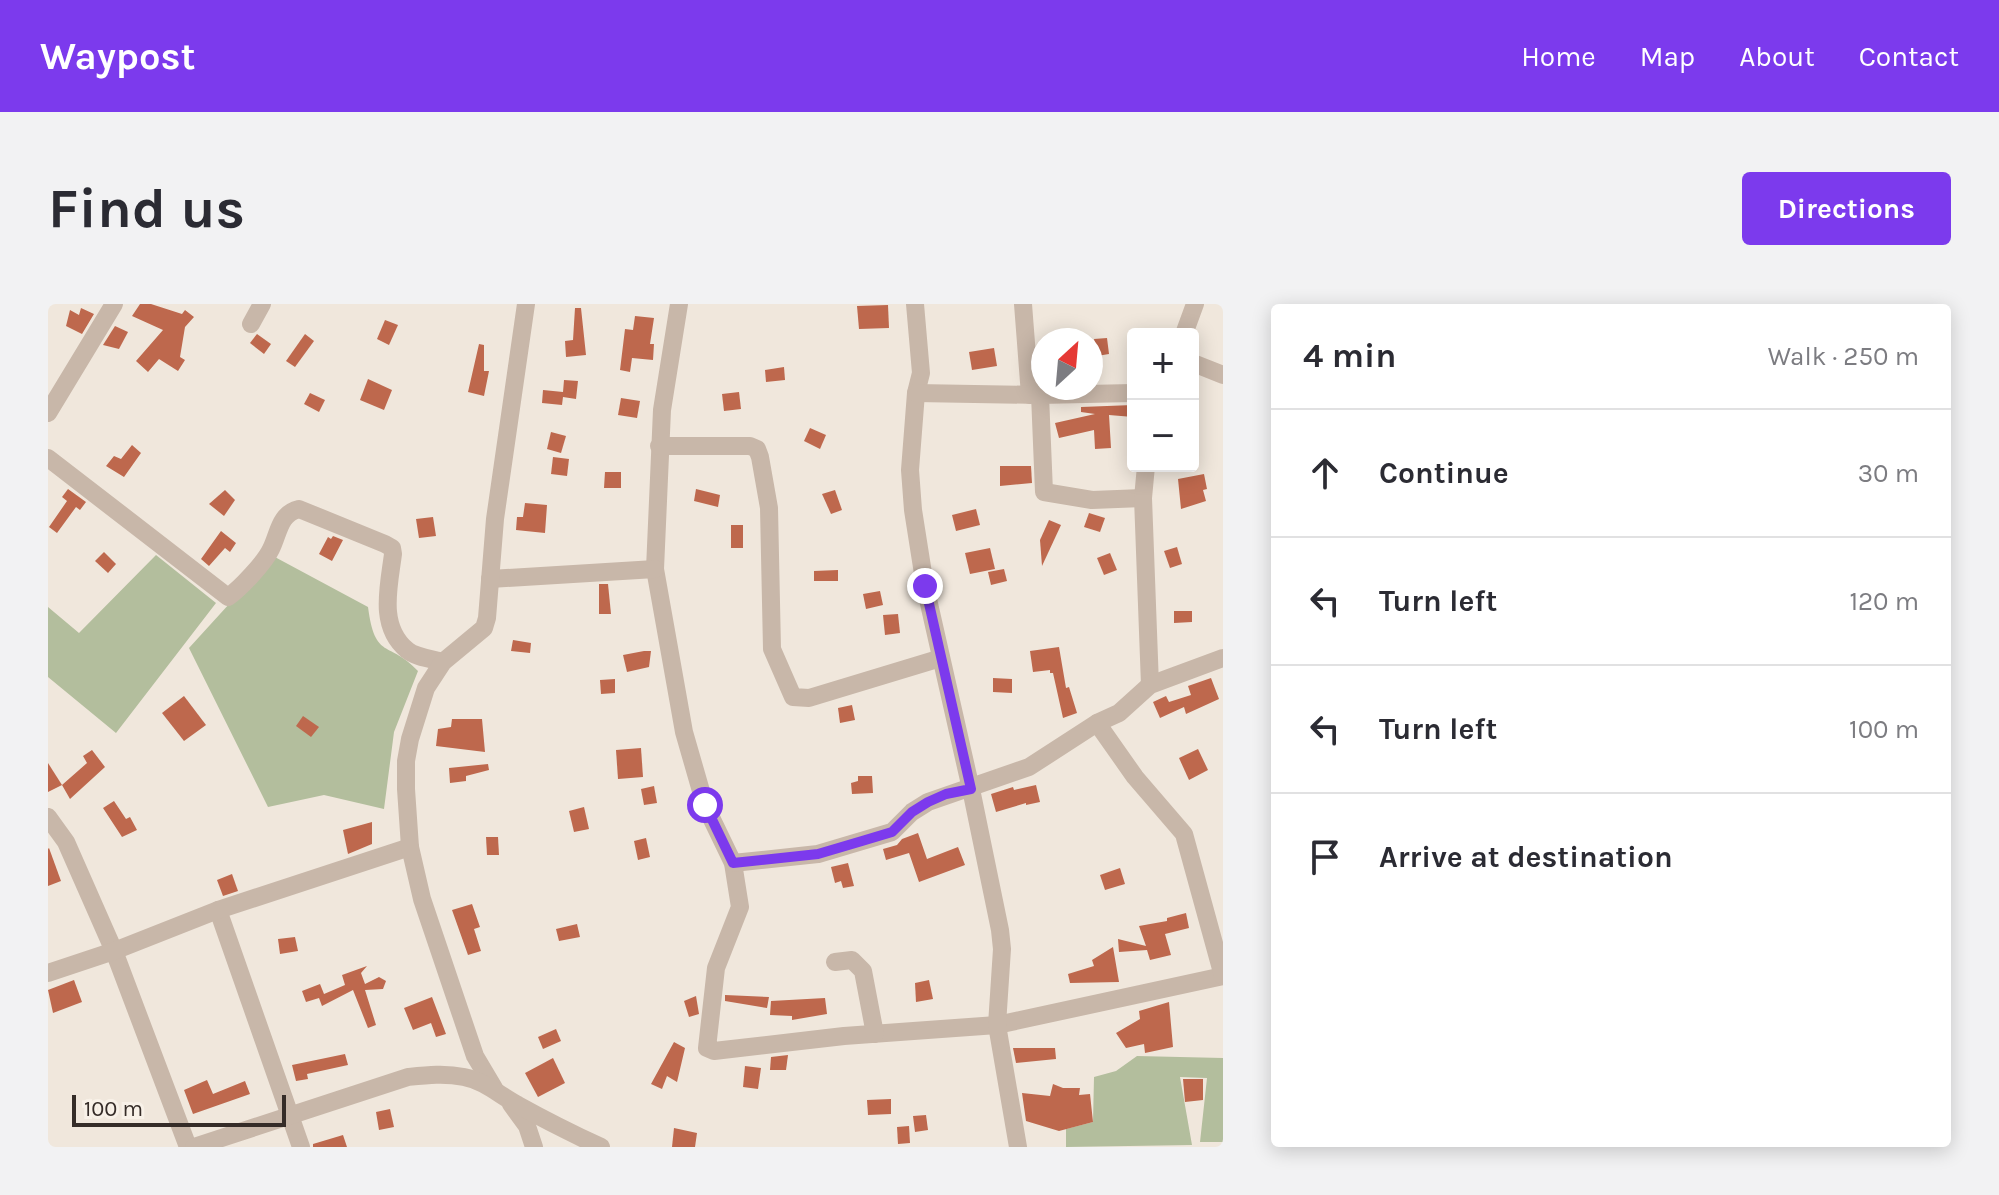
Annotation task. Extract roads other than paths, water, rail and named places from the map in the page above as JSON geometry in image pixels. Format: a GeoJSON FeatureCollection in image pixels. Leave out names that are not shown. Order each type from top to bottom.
{"type":"FeatureCollection","features":[{"type":"Feature","properties":{"kind":"street"},"geometry":{"type":"LineString","coordinates":[[48,413],[114,304]]}},
{"type":"Feature","properties":{"kind":"street"},"geometry":{"type":"LineString","coordinates":[[251,324],[262,304]]}},
{"type":"Feature","properties":{"kind":"street"},"geometry":{"type":"LineString","coordinates":[[526,304],[495,519],[484,628],[443,662],[426,688],[406,761],[410,847],[422,899],[475,1056],[501,1094],[535,1123],[601,1147]]}},
{"type":"Feature","properties":{"kind":"street"},"geometry":{"type":"LineString","coordinates":[[679,304],[664,386],[655,569],[684,732],[705,805],[733,863],[740,907],[716,968],[707,1048],[714,1051],[997,1025],[1223,976],[1184,834],[1135,777],[1097,723]]}},
{"type":"Feature","properties":{"kind":"street"},"geometry":{"type":"LineString","coordinates":[[915,304],[921,373],[916,393],[910,490],[925,586],[1000,930],[1002,949],[997,1025],[1018,1147]]}},
{"type":"Feature","properties":{"kind":"street"},"geometry":{"type":"LineString","coordinates":[[1023,304],[1031,365]]}},
{"type":"Feature","properties":{"kind":"street"},"geometry":{"type":"LineString","coordinates":[[1186,328],[1195,304]]}},
{"type":"Feature","properties":{"kind":"street"},"geometry":{"type":"LineString","coordinates":[[1199,365],[1223,375]]}},
{"type":"Feature","properties":{"kind":"street"},"geometry":{"type":"LineString","coordinates":[[916,393],[1031,395]]}},
{"type":"Feature","properties":{"kind":"street"},"geometry":{"type":"LineString","coordinates":[[1103,394],[1127,393]]}},
{"type":"Feature","properties":{"kind":"street"},"geometry":{"type":"LineString","coordinates":[[1035,400],[1044,492],[1092,500],[1143,498]]}},
{"type":"Feature","properties":{"kind":"street"},"geometry":{"type":"LineString","coordinates":[[659,446],[750,446],[757,449],[769,508],[772,649],[793,697],[809,698],[941,658]]}},
{"type":"Feature","properties":{"kind":"street"},"geometry":{"type":"LineString","coordinates":[[48,458],[228,597],[270,552],[284,517],[291,511],[299,509],[385,544],[392,548],[393,554],[386,610],[392,627],[409,652],[443,662]]}},
{"type":"Feature","properties":{"kind":"street"},"geometry":{"type":"LineString","coordinates":[[1145,472],[1143,498],[1150,685]]}},
{"type":"Feature","properties":{"kind":"street"},"geometry":{"type":"LineString","coordinates":[[490,579],[655,569]]}},
{"type":"Feature","properties":{"kind":"street"},"geometry":{"type":"LineString","coordinates":[[733,863],[818,854],[892,832],[912,812],[928,802],[1029,767],[1097,723],[1119,713],[1150,685],[1223,658]]}},
{"type":"Feature","properties":{"kind":"street"},"geometry":{"type":"LineString","coordinates":[[48,817],[66,842],[114,951],[188,1147]]}},
{"type":"Feature","properties":{"kind":"street"},"geometry":{"type":"LineString","coordinates":[[48,973],[218,910],[410,847]]}},
{"type":"Feature","properties":{"kind":"street"},"geometry":{"type":"LineString","coordinates":[[218,910],[301,1147]]}},
{"type":"Feature","properties":{"kind":"street"},"geometry":{"type":"LineString","coordinates":[[835,962],[852,960],[863,971],[875,1034]]}},
{"type":"Feature","properties":{"kind":"street"},"geometry":{"type":"LineString","coordinates":[[455,1076],[475,1056]]}},
{"type":"Feature","properties":{"kind":"street"},"geometry":{"type":"LineString","coordinates":[[194,1147],[408,1077],[440,1074],[465,1077],[501,1094]]}},
{"type":"Feature","properties":{"kind":"street"},"geometry":{"type":"LineString","coordinates":[[534,1147],[535,1123]]}}]}
